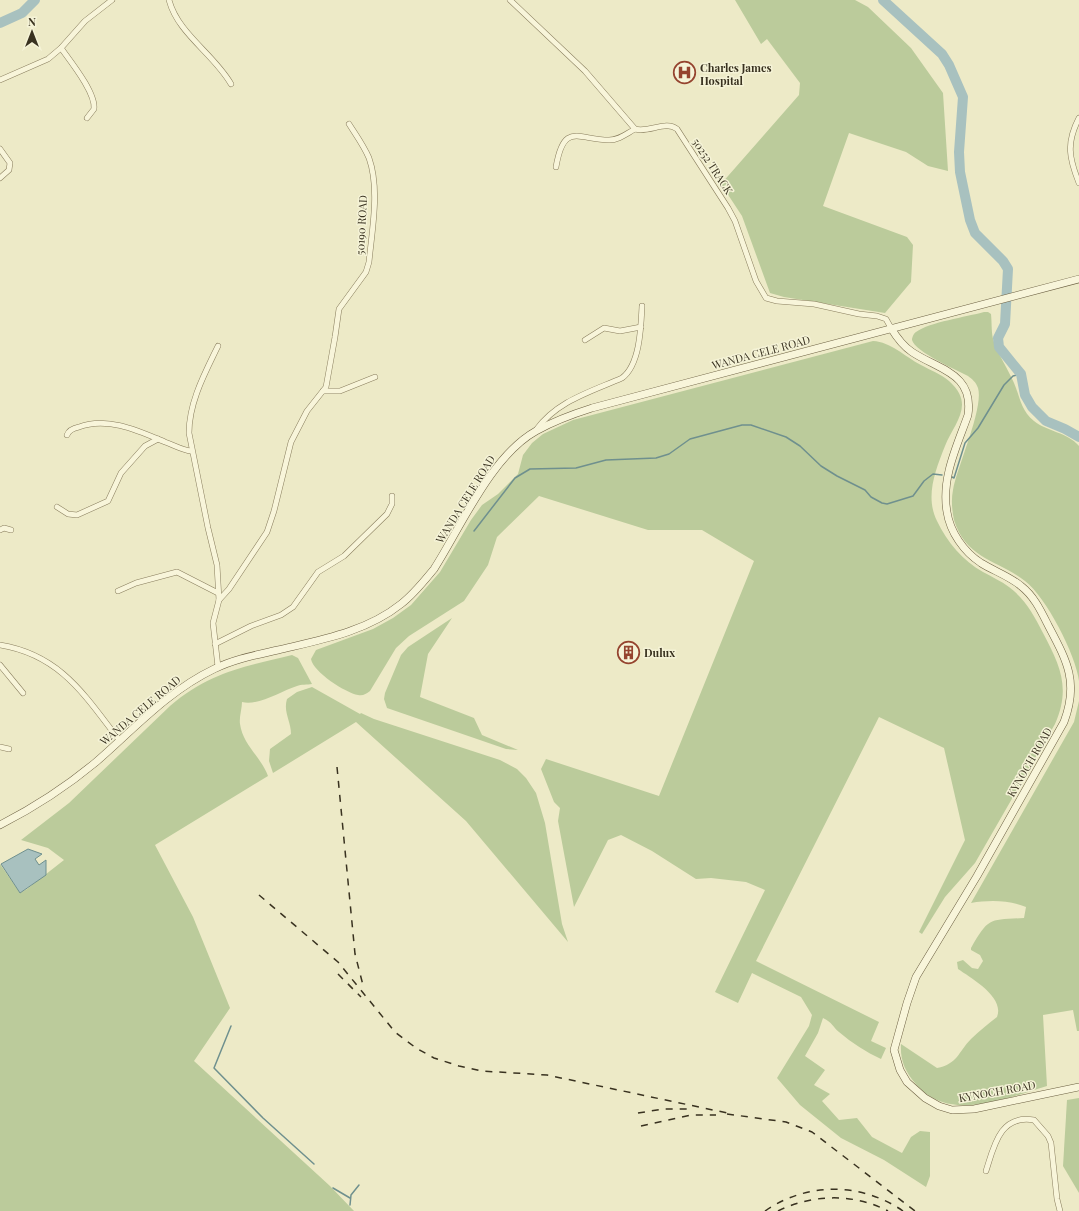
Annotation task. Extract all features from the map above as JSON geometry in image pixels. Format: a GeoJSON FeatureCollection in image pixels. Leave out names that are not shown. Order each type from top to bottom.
{"type":"FeatureCollection","features":[{"type":"Feature","properties":{"kind":"street"},"geometry":{"type":"LineString","coordinates":[[0,80],[48,59],[61,48],[85,21],[112,0]]}},
{"type":"Feature","properties":{"kind":"street"},"geometry":{"type":"LineString","coordinates":[[169,0],[172,10],[190,36],[224,72],[231,84]]}},
{"type":"Feature","properties":{"kind":"street"},"geometry":{"type":"LineString","coordinates":[[510,0],[584,71],[635,129],[615,139],[572,136],[564,143],[556,167]]}},
{"type":"Feature","properties":{"kind":"street"},"geometry":{"type":"LineString","coordinates":[[61,48],[76,68],[92,98],[94,109],[87,118]]}},
{"type":"Feature","properties":{"kind":"street"},"geometry":{"type":"LineString","coordinates":[[1079,118],[1069,147],[1071,163],[1079,183]]}},
{"type":"Feature","properties":{"kind":"street","name":"50190 ROAD"},"geometry":{"type":"LineString","coordinates":[[323,391],[328,377],[336,337],[338,309],[366,272],[371,245],[374,198],[372,176],[366,151],[349,124]]}},
{"type":"Feature","properties":{"kind":"street","name":"50252 TRACK"},"geometry":{"type":"LineString","coordinates":[[635,129],[649,130],[668,125],[677,129],[735,221],[756,280],[766,298],[777,301],[814,304],[859,314],[878,316],[886,320],[891,328]]}},
{"type":"Feature","properties":{"kind":"street"},"geometry":{"type":"LineString","coordinates":[[0,149],[10,163],[9,170],[0,178]]}},
{"type":"Feature","properties":{"kind":"street","name":"WANDA CELE ROAD"},"geometry":{"type":"LineString","coordinates":[[0,825],[55,794],[120,741],[169,697],[199,676],[218,667],[239,660],[351,631],[376,621],[401,604],[421,585],[434,569],[500,464],[517,445],[535,431],[574,413],[1079,279]]}},
{"type":"Feature","properties":{"kind":"street"},"geometry":{"type":"LineString","coordinates":[[535,431],[544,418],[565,403],[628,374],[636,352],[641,327],[642,306]]}},
{"type":"Feature","properties":{"kind":"street"},"geometry":{"type":"LineString","coordinates":[[584,340],[604,328],[620,331],[641,327]]}},
{"type":"Feature","properties":{"kind":"street","name":"KYNOCH ROAD"},"geometry":{"type":"LineString","coordinates":[[891,328],[903,345],[921,358],[958,378],[966,390],[969,407],[968,415],[946,480],[947,513],[956,537],[963,547],[981,563],[1016,582],[1032,597],[1068,663],[1072,692],[1064,722],[977,876],[916,976],[896,1037],[894,1050],[896,1059],[907,1082],[939,1106],[952,1110],[974,1109],[1079,1087]]}},
{"type":"Feature","properties":{"kind":"street"},"geometry":{"type":"LineString","coordinates":[[218,346],[198,390],[189,420],[191,451],[196,466],[218,565],[219,600],[213,623],[218,667]]}},
{"type":"Feature","properties":{"kind":"street"},"geometry":{"type":"LineString","coordinates":[[219,600],[229,589],[267,532],[274,511],[291,442],[307,410],[323,391],[340,391],[375,377]]}},
{"type":"Feature","properties":{"kind":"street"},"geometry":{"type":"LineString","coordinates":[[67,435],[71,430],[81,426],[103,423],[132,429],[191,451]]}},
{"type":"Feature","properties":{"kind":"street"},"geometry":{"type":"LineString","coordinates":[[57,507],[72,516],[108,501],[121,474],[145,446],[158,439]]}},
{"type":"Feature","properties":{"kind":"street"},"geometry":{"type":"LineString","coordinates":[[215,644],[288,611],[298,601],[318,572],[344,556],[387,514],[392,504],[392,496]]}},
{"type":"Feature","properties":{"kind":"street"},"geometry":{"type":"LineString","coordinates":[[0,530],[4,528],[11,530]]}},
{"type":"Feature","properties":{"kind":"street"},"geometry":{"type":"LineString","coordinates":[[118,591],[136,583],[177,572],[218,593]]}},
{"type":"Feature","properties":{"kind":"street"},"geometry":{"type":"LineString","coordinates":[[0,645],[27,652],[43,660],[66,675],[120,741]]}},
{"type":"Feature","properties":{"kind":"street"},"geometry":{"type":"LineString","coordinates":[[0,665],[23,693]]}},
{"type":"Feature","properties":{"kind":"street"},"geometry":{"type":"LineString","coordinates":[[0,747],[9,749]]}},
{"type":"Feature","properties":{"kind":"street"},"geometry":{"type":"LineString","coordinates":[[986,1171],[1000,1132],[1019,1120],[1034,1120],[1048,1136],[1051,1143],[1057,1199],[1060,1211]]}},
{"type":"Feature","properties":{"kind":"green space"},"geometry":{"type":"Polygon","coordinates":[[[735,0],[855,0],[868,7],[911,48],[943,93],[948,171],[928,166],[906,152],[849,133],[823,206],[907,237],[913,245],[911,282],[885,313],[784,297],[770,293],[742,216],[721,184],[799,95],[800,83],[767,39],[761,44],[735,0]]]}},
{"type":"Feature","properties":{"kind":"green space"},"geometry":{"type":"Polygon","coordinates":[[[984,312],[991,314],[994,342],[1014,383],[1021,404],[1026,413],[1039,425],[1069,438],[1079,446],[1079,681],[1077,670],[1066,642],[1051,613],[1042,600],[1025,581],[984,557],[966,543],[959,533],[954,520],[952,505],[953,490],[974,423],[979,397],[978,388],[975,382],[968,376],[920,350],[912,339],[915,333],[930,325],[984,312]]]}},
{"type":"Feature","properties":{"kind":"green space"},"geometry":{"type":"Polygon","coordinates":[[[873,341],[886,344],[943,376],[957,390],[961,398],[962,406],[957,422],[945,446],[935,474],[932,493],[933,512],[946,536],[962,557],[976,568],[1009,587],[1029,608],[1040,626],[1054,656],[1063,688],[1060,711],[1055,724],[975,863],[945,897],[922,934],[919,932],[965,840],[944,748],[879,717],[756,961],[879,1022],[871,1041],[886,1048],[881,1059],[854,1044],[839,1032],[829,1021],[823,1018],[818,1033],[805,1056],[825,1070],[814,1085],[830,1094],[822,1101],[839,1120],[857,1118],[872,1137],[902,1153],[911,1137],[920,1131],[930,1132],[930,1176],[926,1187],[884,1160],[841,1138],[800,1105],[777,1078],[809,1026],[812,1015],[801,997],[752,973],[738,1003],[715,992],[765,890],[746,882],[711,878],[696,879],[652,851],[621,835],[608,840],[574,907],[558,821],[560,808],[554,802],[541,769],[546,759],[659,796],[754,561],[702,530],[648,530],[539,496],[497,537],[488,565],[464,601],[409,636],[396,648],[369,692],[363,695],[358,695],[338,686],[318,670],[311,659],[316,650],[373,629],[393,618],[411,605],[440,572],[471,520],[482,505],[498,494],[518,474],[523,455],[532,443],[543,434],[573,420],[873,341]]]}},
{"type":"Feature","properties":{"kind":"green space"},"geometry":{"type":"Polygon","coordinates":[[[452,618],[428,654],[420,697],[474,718],[482,735],[518,750],[506,749],[387,708],[384,699],[385,693],[401,655],[408,647],[452,618]]]}},
{"type":"Feature","properties":{"kind":"green space"},"geometry":{"type":"Polygon","coordinates":[[[292,655],[298,658],[312,684],[299,685],[256,702],[242,702],[240,724],[242,731],[248,745],[265,769],[268,776],[155,845],[193,917],[230,1008],[194,1061],[330,1186],[354,1211],[0,1211],[0,864],[20,893],[27,889],[64,860],[48,848],[21,840],[69,803],[170,706],[199,685],[213,678],[242,667],[292,655]]]}},
{"type":"Feature","properties":{"kind":"green space"},"geometry":{"type":"Polygon","coordinates":[[[312,687],[360,714],[361,713],[374,719],[500,760],[517,769],[526,778],[536,793],[545,823],[562,924],[568,942],[466,821],[356,722],[273,773],[269,761],[270,749],[291,734],[286,708],[287,699],[297,692],[312,687]]]}},
{"type":"Feature","properties":{"kind":"green space"},"geometry":{"type":"Polygon","coordinates":[[[1079,701],[1079,1031],[1077,1031],[1073,1010],[1043,1015],[1047,1086],[996,1101],[978,1104],[960,1105],[944,1102],[928,1095],[911,1079],[902,1060],[901,1044],[937,1068],[949,1064],[954,1060],[980,1030],[997,1017],[998,1010],[992,995],[958,969],[957,962],[963,960],[972,968],[978,969],[983,961],[980,955],[971,950],[971,948],[986,925],[997,920],[1024,918],[1026,907],[999,901],[971,903],[1074,722],[1079,701]]]}},
{"type":"Feature","properties":{"kind":"green space"},"geometry":{"type":"Polygon","coordinates":[[[1079,1098],[1079,1193],[1063,1166],[1067,1100],[1079,1098]]]}},
{"type":"Feature","properties":{"kind":"water"},"geometry":{"type":"Polygon","coordinates":[[[28,849],[42,854],[35,859],[39,865],[46,860],[46,875],[20,893],[1,864],[28,849]]]}},
{"type":"Feature","properties":{"kind":"waterway"},"geometry":{"type":"LineString","coordinates":[[0,23],[22,13],[35,0]]}},
{"type":"Feature","properties":{"kind":"waterway"},"geometry":{"type":"LineString","coordinates":[[883,0],[942,54],[949,65],[963,97],[959,152],[960,172],[970,220],[975,233],[1003,261],[1008,269],[1005,324],[998,338],[999,347],[1021,374],[1025,395],[1032,407],[1046,421],[1079,437]]}},
{"type":"Feature","properties":{"kind":"waterway"},"geometry":{"type":"LineString","coordinates":[[952,477],[954,478],[965,443],[978,428],[1004,385],[1013,376],[1021,374]]}},
{"type":"Feature","properties":{"kind":"waterway"},"geometry":{"type":"LineString","coordinates":[[474,531],[515,478],[530,469],[576,468],[606,460],[656,458],[669,454],[690,439],[742,425],[751,425],[786,437],[800,446],[821,466],[865,490],[871,497],[882,503],[887,504],[913,496],[924,481],[933,474],[942,475]]}},
{"type":"Feature","properties":{"kind":"waterway"},"geometry":{"type":"LineString","coordinates":[[231,1026],[214,1068],[263,1118],[314,1164]]}},
{"type":"Feature","properties":{"kind":"waterway"},"geometry":{"type":"LineString","coordinates":[[350,1205],[351,1195],[359,1185]]}},
{"type":"Feature","properties":{"kind":"waterway"},"geometry":{"type":"LineString","coordinates":[[333,1188],[350,1198]]}},
{"type":"Feature","properties":{"kind":"railway"},"geometry":{"type":"LineString","coordinates":[[337,767],[355,954],[364,989]]}},
{"type":"Feature","properties":{"kind":"railway"},"geometry":{"type":"LineString","coordinates":[[259,895],[338,962],[395,1032],[416,1048],[434,1058],[482,1071],[547,1075],[732,1114]]}},
{"type":"Feature","properties":{"kind":"railway"},"geometry":{"type":"LineString","coordinates":[[338,974],[361,997]]}},
{"type":"Feature","properties":{"kind":"railway"},"geometry":{"type":"LineString","coordinates":[[638,1113],[663,1109],[688,1109]]}},
{"type":"Feature","properties":{"kind":"railway"},"geometry":{"type":"LineString","coordinates":[[727,1114],[786,1122],[812,1132],[915,1211]]}},
{"type":"Feature","properties":{"kind":"railway"},"geometry":{"type":"LineString","coordinates":[[641,1126],[691,1115],[716,1115]]}},
{"type":"Feature","properties":{"kind":"railway"},"geometry":{"type":"LineString","coordinates":[[765,1211],[781,1201],[798,1195],[834,1189],[870,1195],[887,1201],[903,1211]]}},
{"type":"Feature","properties":{"kind":"railway"},"geometry":{"type":"LineString","coordinates":[[778,1211],[805,1201],[833,1198],[861,1201],[888,1211]]}},
{"type":"Feature","properties":{"kind":"place","name":"Charles James Hospital"},"geometry":{"type":"Point","coordinates":[685,73]}},
{"type":"Feature","properties":{"kind":"place","name":"Dulux"},"geometry":{"type":"Point","coordinates":[629,652]}}]}
